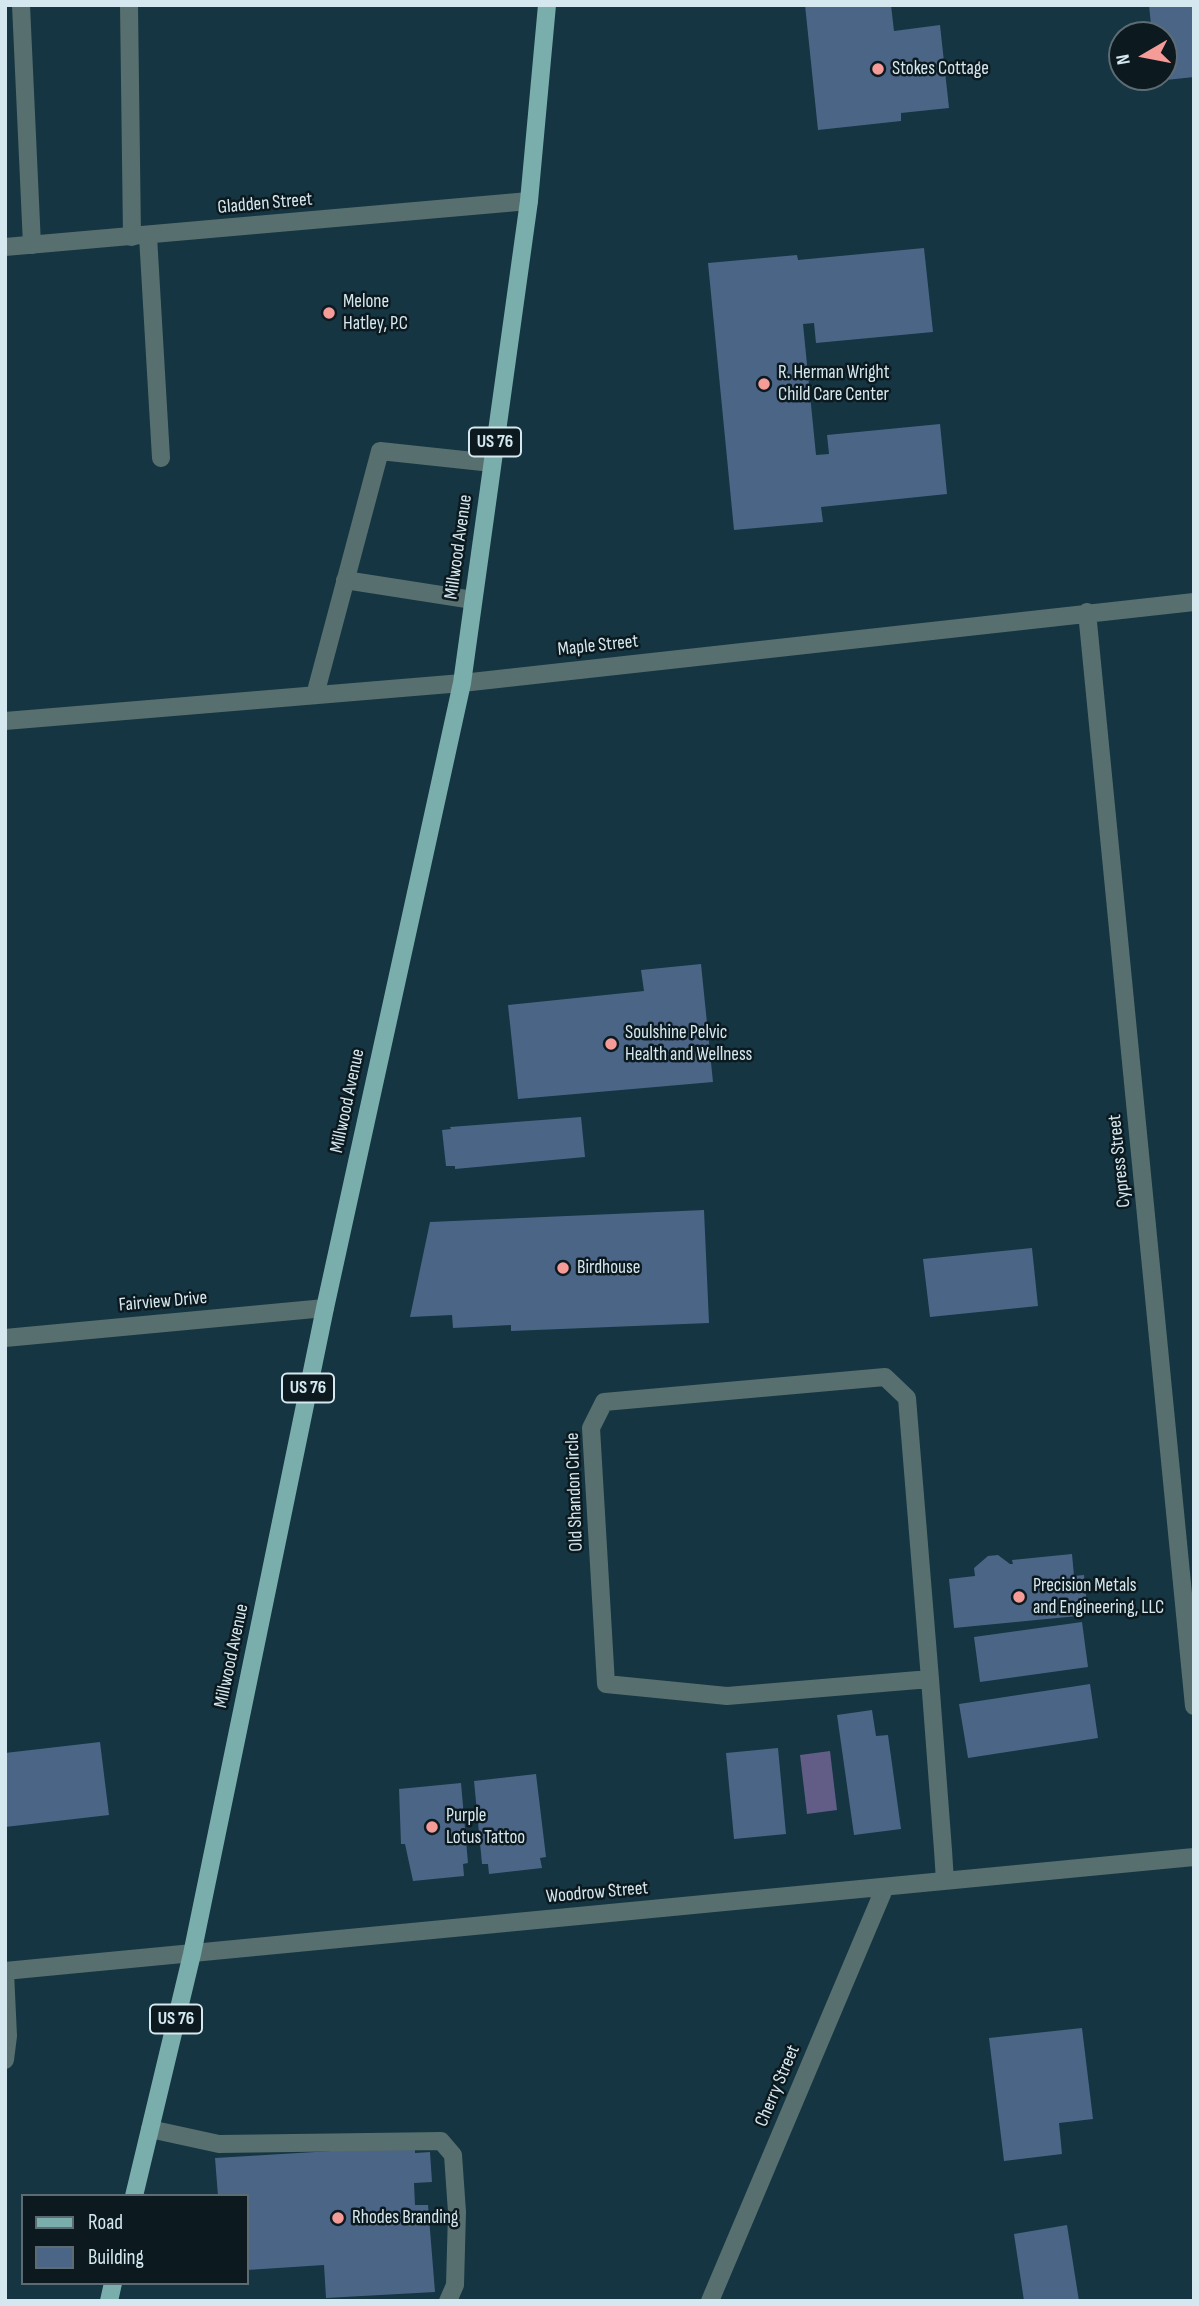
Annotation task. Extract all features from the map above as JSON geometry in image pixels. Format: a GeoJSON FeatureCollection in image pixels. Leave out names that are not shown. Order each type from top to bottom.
{"type":"FeatureCollection","features":[{"type":"Feature","properties":{"kind":"main road","name":"Millwood Avenue"},"geometry":{"type":"LineString","coordinates":[[134,2194],[192,1954],[325,1308],[462,682],[529,201],[547,5]]}},
{"type":"Feature","properties":{"kind":"street"},"geometry":{"type":"LineString","coordinates":[[21,5],[32,244]]}},
{"type":"Feature","properties":{"kind":"street"},"geometry":{"type":"LineString","coordinates":[[129,5],[140,236],[161,458]]}},
{"type":"Feature","properties":{"kind":"street","name":"Gladden Street"},"geometry":{"type":"LineString","coordinates":[[5,247],[529,201]]}},
{"type":"Feature","properties":{"kind":"street"},"geometry":{"type":"LineString","coordinates":[[315,695],[380,451],[492,463]]}},
{"type":"Feature","properties":{"kind":"street"},"geometry":{"type":"LineString","coordinates":[[345,580],[473,600]]}},
{"type":"Feature","properties":{"kind":"street","name":"Maple Street"},"geometry":{"type":"LineString","coordinates":[[5,721],[462,682],[1194,602]]}},
{"type":"Feature","properties":{"kind":"street","name":"Cypress Street"},"geometry":{"type":"LineString","coordinates":[[1087,612],[1194,1706]]}},
{"type":"Feature","properties":{"kind":"street","name":"Fairview Drive"},"geometry":{"type":"LineString","coordinates":[[5,1338],[325,1308]]}},
{"type":"Feature","properties":{"kind":"street","name":"Old Shandon Circle"},"geometry":{"type":"LineString","coordinates":[[930,1679],[727,1696],[606,1684],[591,1428],[604,1402],[885,1377],[907,1398],[930,1679],[945,1881]]}},
{"type":"Feature","properties":{"kind":"street","name":"Woodrow Street"},"geometry":{"type":"LineString","coordinates":[[5,1972],[1194,1857]]}},
{"type":"Feature","properties":{"kind":"street","name":"Cherry Street"},"geometry":{"type":"LineString","coordinates":[[710,2301],[885,1887]]}},
{"type":"Feature","properties":{"kind":"street"},"geometry":{"type":"LineString","coordinates":[[5,1972],[8,2036],[5,2060]]}},
{"type":"Feature","properties":{"kind":"street"},"geometry":{"type":"LineString","coordinates":[[150,2129],[219,2144],[441,2141],[453,2155],[457,2212],[455,2285],[447,2301]]}},
{"type":"Feature","properties":{"kind":"shaded area"},"geometry":{"type":"Polygon","coordinates":[[[830,1751],[837,1810],[807,1814],[800,1755],[830,1751]]]}},
{"type":"Feature","properties":{"kind":"building","name":"Stokes Cottage"},"geometry":{"type":"Polygon","coordinates":[[[805,5],[891,5],[894,31],[940,25],[949,108],[901,113],[901,121],[818,130],[805,5]]]}},
{"type":"Feature","properties":{"kind":"building"},"geometry":{"type":"Polygon","coordinates":[[[1149,5],[1194,5],[1194,77],[1178,79],[1178,21],[1151,21],[1149,5]]]}},
{"type":"Feature","properties":{"kind":"building","name":"R. Herman Wright Child Care Center"},"geometry":{"type":"Polygon","coordinates":[[[924,248],[933,332],[816,343],[814,323],[803,324],[816,455],[829,454],[827,435],[940,424],[947,494],[821,507],[823,522],[734,530],[708,263],[797,255],[798,260],[924,248]]]}},
{"type":"Feature","properties":{"kind":"building","name":"Soulshine Pelvic Health and Wellness"},"geometry":{"type":"Polygon","coordinates":[[[701,964],[713,1082],[518,1099],[508,1005],[644,991],[641,970],[701,964]]]}},
{"type":"Feature","properties":{"kind":"building"},"geometry":{"type":"Polygon","coordinates":[[[581,1117],[585,1157],[455,1169],[455,1166],[446,1166],[442,1130],[451,1129],[450,1127],[581,1117]]]}},
{"type":"Feature","properties":{"kind":"building","name":"Birdhouse"},"geometry":{"type":"Polygon","coordinates":[[[704,1210],[709,1323],[511,1331],[511,1325],[453,1328],[452,1315],[410,1317],[430,1222],[704,1210]]]}},
{"type":"Feature","properties":{"kind":"building"},"geometry":{"type":"Polygon","coordinates":[[[1032,1248],[1038,1306],[930,1317],[923,1259],[1032,1248]]]}},
{"type":"Feature","properties":{"kind":"building","name":"Precision Metals and Engineering, LLC"},"geometry":{"type":"Polygon","coordinates":[[[1072,1554],[1074,1576],[1084,1575],[1088,1615],[954,1628],[949,1579],[975,1576],[974,1568],[988,1556],[998,1555],[1013,1564],[1012,1560],[1072,1554]]]}},
{"type":"Feature","properties":{"kind":"building"},"geometry":{"type":"Polygon","coordinates":[[[1082,1622],[1088,1667],[980,1682],[974,1637],[1082,1622]]]}},
{"type":"Feature","properties":{"kind":"building"},"geometry":{"type":"Polygon","coordinates":[[[1090,1684],[1098,1738],[968,1758],[959,1704],[1090,1684]]]}},
{"type":"Feature","properties":{"kind":"building"},"geometry":{"type":"Polygon","coordinates":[[[872,1710],[876,1736],[888,1735],[901,1829],[854,1835],[837,1715],[872,1710]]]}},
{"type":"Feature","properties":{"kind":"building"},"geometry":{"type":"Polygon","coordinates":[[[100,1742],[109,1815],[5,1827],[5,1753],[100,1742]]]}},
{"type":"Feature","properties":{"kind":"building"},"geometry":{"type":"Polygon","coordinates":[[[778,1748],[786,1834],[734,1839],[726,1753],[778,1748]]]}},
{"type":"Feature","properties":{"kind":"building"},"geometry":{"type":"Polygon","coordinates":[[[536,1774],[546,1857],[540,1858],[542,1868],[489,1874],[488,1864],[482,1864],[474,1781],[536,1774]]]}},
{"type":"Feature","properties":{"kind":"building","name":"Purple Lotus Tattoo"},"geometry":{"type":"Polygon","coordinates":[[[461,1783],[468,1863],[463,1864],[464,1876],[413,1881],[405,1844],[401,1844],[399,1789],[461,1783]]]}},
{"type":"Feature","properties":{"kind":"building"},"geometry":{"type":"Polygon","coordinates":[[[1082,2028],[1093,2119],[1059,2123],[1062,2154],[1004,2161],[989,2038],[1082,2028]]]}},
{"type":"Feature","properties":{"kind":"building","name":"Rhodes Branding"},"geometry":{"type":"Polygon","coordinates":[[[415,2146],[415,2153],[430,2152],[432,2182],[414,2183],[415,2205],[428,2205],[435,2292],[326,2298],[324,2265],[248,2270],[248,2194],[218,2194],[215,2158],[415,2146]]]}},
{"type":"Feature","properties":{"kind":"building"},"geometry":{"type":"Polygon","coordinates":[[[1067,2225],[1079,2301],[1024,2301],[1014,2234],[1067,2225]]]}},
{"type":"Feature","properties":{"kind":"place","name":"Stokes Cottage"},"geometry":{"type":"Point","coordinates":[878,69]}},
{"type":"Feature","properties":{"kind":"place","name":"Melone Hatley, P.C"},"geometry":{"type":"Point","coordinates":[329,313]}},
{"type":"Feature","properties":{"kind":"place","name":"R. Herman Wright Child Care Center"},"geometry":{"type":"Point","coordinates":[764,384]}},
{"type":"Feature","properties":{"kind":"place","name":"Soulshine Pelvic Health and Wellness"},"geometry":{"type":"Point","coordinates":[611,1044]}},
{"type":"Feature","properties":{"kind":"place","name":"Birdhouse"},"geometry":{"type":"Point","coordinates":[563,1268]}},
{"type":"Feature","properties":{"kind":"place","name":"Precision Metals and Engineering, LLC"},"geometry":{"type":"Point","coordinates":[1019,1597]}},
{"type":"Feature","properties":{"kind":"place","name":"Purple Lotus Tattoo"},"geometry":{"type":"Point","coordinates":[432,1827]}},
{"type":"Feature","properties":{"kind":"place","name":"Rhodes Branding"},"geometry":{"type":"Point","coordinates":[338,2218]}}]}
